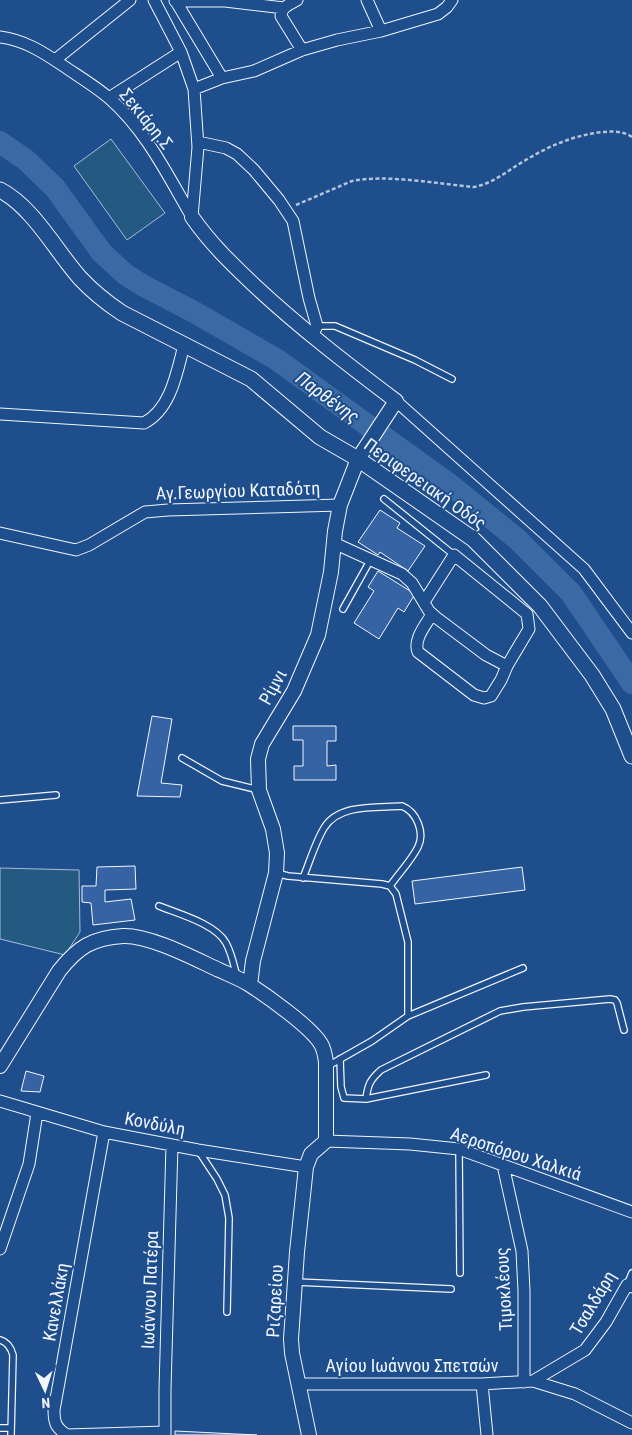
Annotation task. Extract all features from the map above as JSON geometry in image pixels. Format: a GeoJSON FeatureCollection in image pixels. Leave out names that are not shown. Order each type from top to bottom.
{"type":"FeatureCollection","features":[{"type":"Feature","properties":{"kind":"main road","name":"Περιφερειακή Οδός"},"geometry":{"type":"LineString","coordinates":[[0,190],[23,208],[79,278],[100,297],[122,313],[251,379],[320,437],[358,459],[473,539],[540,606],[604,691],[621,725],[632,756]]}},
{"type":"Feature","properties":{"kind":"street"},"geometry":{"type":"LineString","coordinates":[[55,60],[130,0]]}},
{"type":"Feature","properties":{"kind":"street"},"geometry":{"type":"LineString","coordinates":[[154,0],[181,52],[194,89],[198,142],[192,217],[219,252],[270,300],[314,331],[333,354],[396,401],[584,569],[632,633]]}},
{"type":"Feature","properties":{"kind":"street"},"geometry":{"type":"LineString","coordinates":[[175,0],[225,1],[284,8]]}},
{"type":"Feature","properties":{"kind":"street"},"geometry":{"type":"LineString","coordinates":[[175,0],[222,78]]}},
{"type":"Feature","properties":{"kind":"street"},"geometry":{"type":"LineString","coordinates":[[297,0],[284,8],[281,11],[281,16],[302,50]]}},
{"type":"Feature","properties":{"kind":"street"},"geometry":{"type":"LineString","coordinates":[[367,0],[381,30]]}},
{"type":"Feature","properties":{"kind":"street"},"geometry":{"type":"LineString","coordinates":[[194,89],[222,78],[254,71],[302,50],[438,14],[452,0]]}},
{"type":"Feature","properties":{"kind":"street","name":"Σεκιάρη.Σ"},"geometry":{"type":"LineString","coordinates":[[0,37],[28,45],[55,60],[109,98],[147,141],[192,217]]}},
{"type":"Feature","properties":{"kind":"street"},"geometry":{"type":"LineString","coordinates":[[109,98],[181,52]]}},
{"type":"Feature","properties":{"kind":"street"},"geometry":{"type":"LineString","coordinates":[[198,142],[226,148],[237,154],[254,170],[293,221],[314,331]]}},
{"type":"Feature","properties":{"kind":"street"},"geometry":{"type":"LineString","coordinates":[[0,414],[144,423],[158,413],[172,388],[184,345]]}},
{"type":"Feature","properties":{"kind":"street","name":"Ρίμνι"},"geometry":{"type":"LineString","coordinates":[[244,982],[256,947],[276,873],[277,853],[273,830],[259,790],[258,759],[262,744],[294,691],[318,635],[331,572],[340,506],[358,459],[396,401]]}},
{"type":"Feature","properties":{"kind":"street","name":"Αγ.Γεωργίου Καταδότη"},"geometry":{"type":"LineString","coordinates":[[0,533],[76,550],[89,545],[145,512],[340,506]]}},
{"type":"Feature","properties":{"kind":"street"},"geometry":{"type":"LineString","coordinates":[[334,543],[402,574],[412,583],[432,614],[486,654],[507,666]]}},
{"type":"Feature","properties":{"kind":"street"},"geometry":{"type":"LineString","coordinates":[[424,602],[454,555],[527,614],[529,630],[491,696],[484,698],[474,694],[418,652],[416,647],[418,639],[432,614]]}},
{"type":"Feature","properties":{"kind":"street"},"geometry":{"type":"LineString","coordinates":[[0,1066],[59,971],[77,950],[114,937],[141,938],[187,955],[244,982],[296,1020],[320,1042],[324,1050],[326,1068],[326,1141],[312,1154],[306,1168]]}},
{"type":"Feature","properties":{"kind":"street","name":"Κονδύλη"},"geometry":{"type":"LineString","coordinates":[[0,1101],[104,1132],[306,1168]]}},
{"type":"Feature","properties":{"kind":"street"},"geometry":{"type":"LineString","coordinates":[[0,1249],[29,1164],[37,1113]]}},
{"type":"Feature","properties":{"kind":"street","name":"Κανελλάκη"},"geometry":{"type":"LineString","coordinates":[[104,1132],[54,1410],[54,1420],[57,1428],[67,1435],[165,1434]]}},
{"type":"Feature","properties":{"kind":"street","name":"Αεροπόρου Χαλκιά"},"geometry":{"type":"LineString","coordinates":[[326,1141],[410,1144],[459,1149],[632,1212]]}},
{"type":"Feature","properties":{"kind":"street","name":"Ιωάννου Πατέρα"},"geometry":{"type":"LineString","coordinates":[[165,1434],[172,1145]]}},
{"type":"Feature","properties":{"kind":"street","name":"Τιμοκλέους"},"geometry":{"type":"LineString","coordinates":[[503,1165],[522,1251],[528,1382]]}},
{"type":"Feature","properties":{"kind":"street","name":"Ριζαρείου"},"geometry":{"type":"LineString","coordinates":[[306,1168],[299,1222],[292,1353],[309,1435]]}},
{"type":"Feature","properties":{"kind":"street","name":"Τσαλδάρη"},"geometry":{"type":"LineString","coordinates":[[528,1382],[585,1350],[629,1286]]}},
{"type":"Feature","properties":{"kind":"street"},"geometry":{"type":"LineString","coordinates":[[528,1382],[575,1394],[632,1423]]}},
{"type":"Feature","properties":{"kind":"street","name":"Αγίου Ιωάννου Σπετσών"},"geometry":{"type":"LineString","coordinates":[[299,1384],[482,1384],[528,1382]]}},
{"type":"Feature","properties":{"kind":"street"},"geometry":{"type":"LineString","coordinates":[[482,1384],[487,1435]]}},
{"type":"Feature","properties":{"kind":"lane"},"geometry":{"type":"LineString","coordinates":[[314,331],[335,326],[415,360],[452,379]]}},
{"type":"Feature","properties":{"kind":"lane"},"geometry":{"type":"LineString","coordinates":[[384,499],[454,555]]}},
{"type":"Feature","properties":{"kind":"lane"},"geometry":{"type":"LineString","coordinates":[[343,609],[370,560]]}},
{"type":"Feature","properties":{"kind":"lane"},"geometry":{"type":"LineString","coordinates":[[182,758],[222,781],[259,790]]}},
{"type":"Feature","properties":{"kind":"lane"},"geometry":{"type":"LineString","coordinates":[[0,800],[56,795]]}},
{"type":"Feature","properties":{"kind":"lane"},"geometry":{"type":"LineString","coordinates":[[303,878],[324,827],[333,818],[343,812],[356,809],[402,806],[408,808],[415,816],[418,824],[419,845],[390,886]]}},
{"type":"Feature","properties":{"kind":"lane"},"geometry":{"type":"LineString","coordinates":[[276,873],[303,878],[390,886],[396,894],[408,942],[408,1016]]}},
{"type":"Feature","properties":{"kind":"lane"},"geometry":{"type":"LineString","coordinates":[[159,906],[205,924],[220,934],[244,982]]}},
{"type":"Feature","properties":{"kind":"lane"},"geometry":{"type":"LineString","coordinates":[[326,1068],[372,1041],[408,1016],[523,968]]}},
{"type":"Feature","properties":{"kind":"lane"},"geometry":{"type":"LineString","coordinates":[[366,1099],[368,1086],[372,1078],[381,1070],[500,1011],[610,999],[615,1000],[617,1003],[624,1030]]}},
{"type":"Feature","properties":{"kind":"lane"},"geometry":{"type":"LineString","coordinates":[[340,1059],[341,1088],[344,1098],[366,1099],[486,1075]]}},
{"type":"Feature","properties":{"kind":"lane"},"geometry":{"type":"LineString","coordinates":[[459,1149],[460,1273]]}},
{"type":"Feature","properties":{"kind":"lane"},"geometry":{"type":"LineString","coordinates":[[198,1150],[226,1195],[229,1218],[227,1312]]}},
{"type":"Feature","properties":{"kind":"lane","name":"Τσαλδάρη"},"geometry":{"type":"LineString","coordinates":[[629,1286],[632,1273]]}},
{"type":"Feature","properties":{"kind":"lane"},"geometry":{"type":"LineString","coordinates":[[295,1282],[451,1289]]}},
{"type":"Feature","properties":{"kind":"lane"},"geometry":{"type":"LineString","coordinates":[[0,1340],[11,1347],[13,1355],[11,1435]]}},
{"type":"Feature","properties":{"kind":"lane"},"geometry":{"type":"LineString","coordinates":[[0,1428],[11,1428]]}},
{"type":"Feature","properties":{"kind":"path"},"geometry":{"type":"LineString","coordinates":[[286,210],[352,181],[361,179],[380,178],[474,187],[485,185],[501,177],[523,161],[551,146],[570,139],[588,134],[607,132],[623,132],[632,137]]}},
{"type":"Feature","properties":{"kind":"shaded area"},"geometry":{"type":"Polygon","coordinates":[[[111,139],[165,213],[127,240],[74,166],[111,139]]]}},
{"type":"Feature","properties":{"kind":"shaded area"},"geometry":{"type":"Polygon","coordinates":[[[0,868],[79,870],[80,932],[65,955],[0,939],[0,868]]]}},
{"type":"Feature","properties":{"kind":"building"},"geometry":{"type":"Polygon","coordinates":[[[380,510],[400,523],[397,528],[425,546],[408,571],[380,552],[378,555],[358,542],[380,510]]]}},
{"type":"Feature","properties":{"kind":"building"},"geometry":{"type":"Polygon","coordinates":[[[378,571],[415,594],[404,612],[398,608],[379,639],[354,623],[374,591],[368,587],[378,571]]]}},
{"type":"Feature","properties":{"kind":"building"},"geometry":{"type":"Polygon","coordinates":[[[152,716],[172,719],[161,783],[182,785],[180,797],[137,796],[152,716]]]}},
{"type":"Feature","properties":{"kind":"building"},"geometry":{"type":"Polygon","coordinates":[[[293,726],[336,726],[336,741],[327,741],[327,766],[336,765],[336,780],[294,780],[294,766],[303,766],[303,740],[293,740],[293,726]]]}},
{"type":"Feature","properties":{"kind":"building"},"geometry":{"type":"Polygon","coordinates":[[[135,866],[136,889],[105,890],[105,902],[131,899],[135,920],[93,925],[91,903],[82,902],[82,886],[96,886],[97,867],[135,866]]]}},
{"type":"Feature","properties":{"kind":"building"},"geometry":{"type":"Polygon","coordinates":[[[522,867],[525,890],[415,904],[412,881],[522,867]]]}},
{"type":"Feature","properties":{"kind":"building"},"geometry":{"type":"Polygon","coordinates":[[[26,1071],[44,1076],[40,1092],[21,1091],[26,1071]]]}},
{"type":"Feature","properties":{"kind":"building"},"geometry":{"type":"Polygon","coordinates":[[[175,1431],[257,1435],[175,1435],[175,1431]]]}},
{"type":"Feature","properties":{"kind":"waterway","name":"Παρθένης"},"geometry":{"type":"LineString","coordinates":[[0,142],[26,160],[55,188],[102,253],[125,274],[276,359],[453,487],[517,539],[571,593],[632,683]]}}]}
